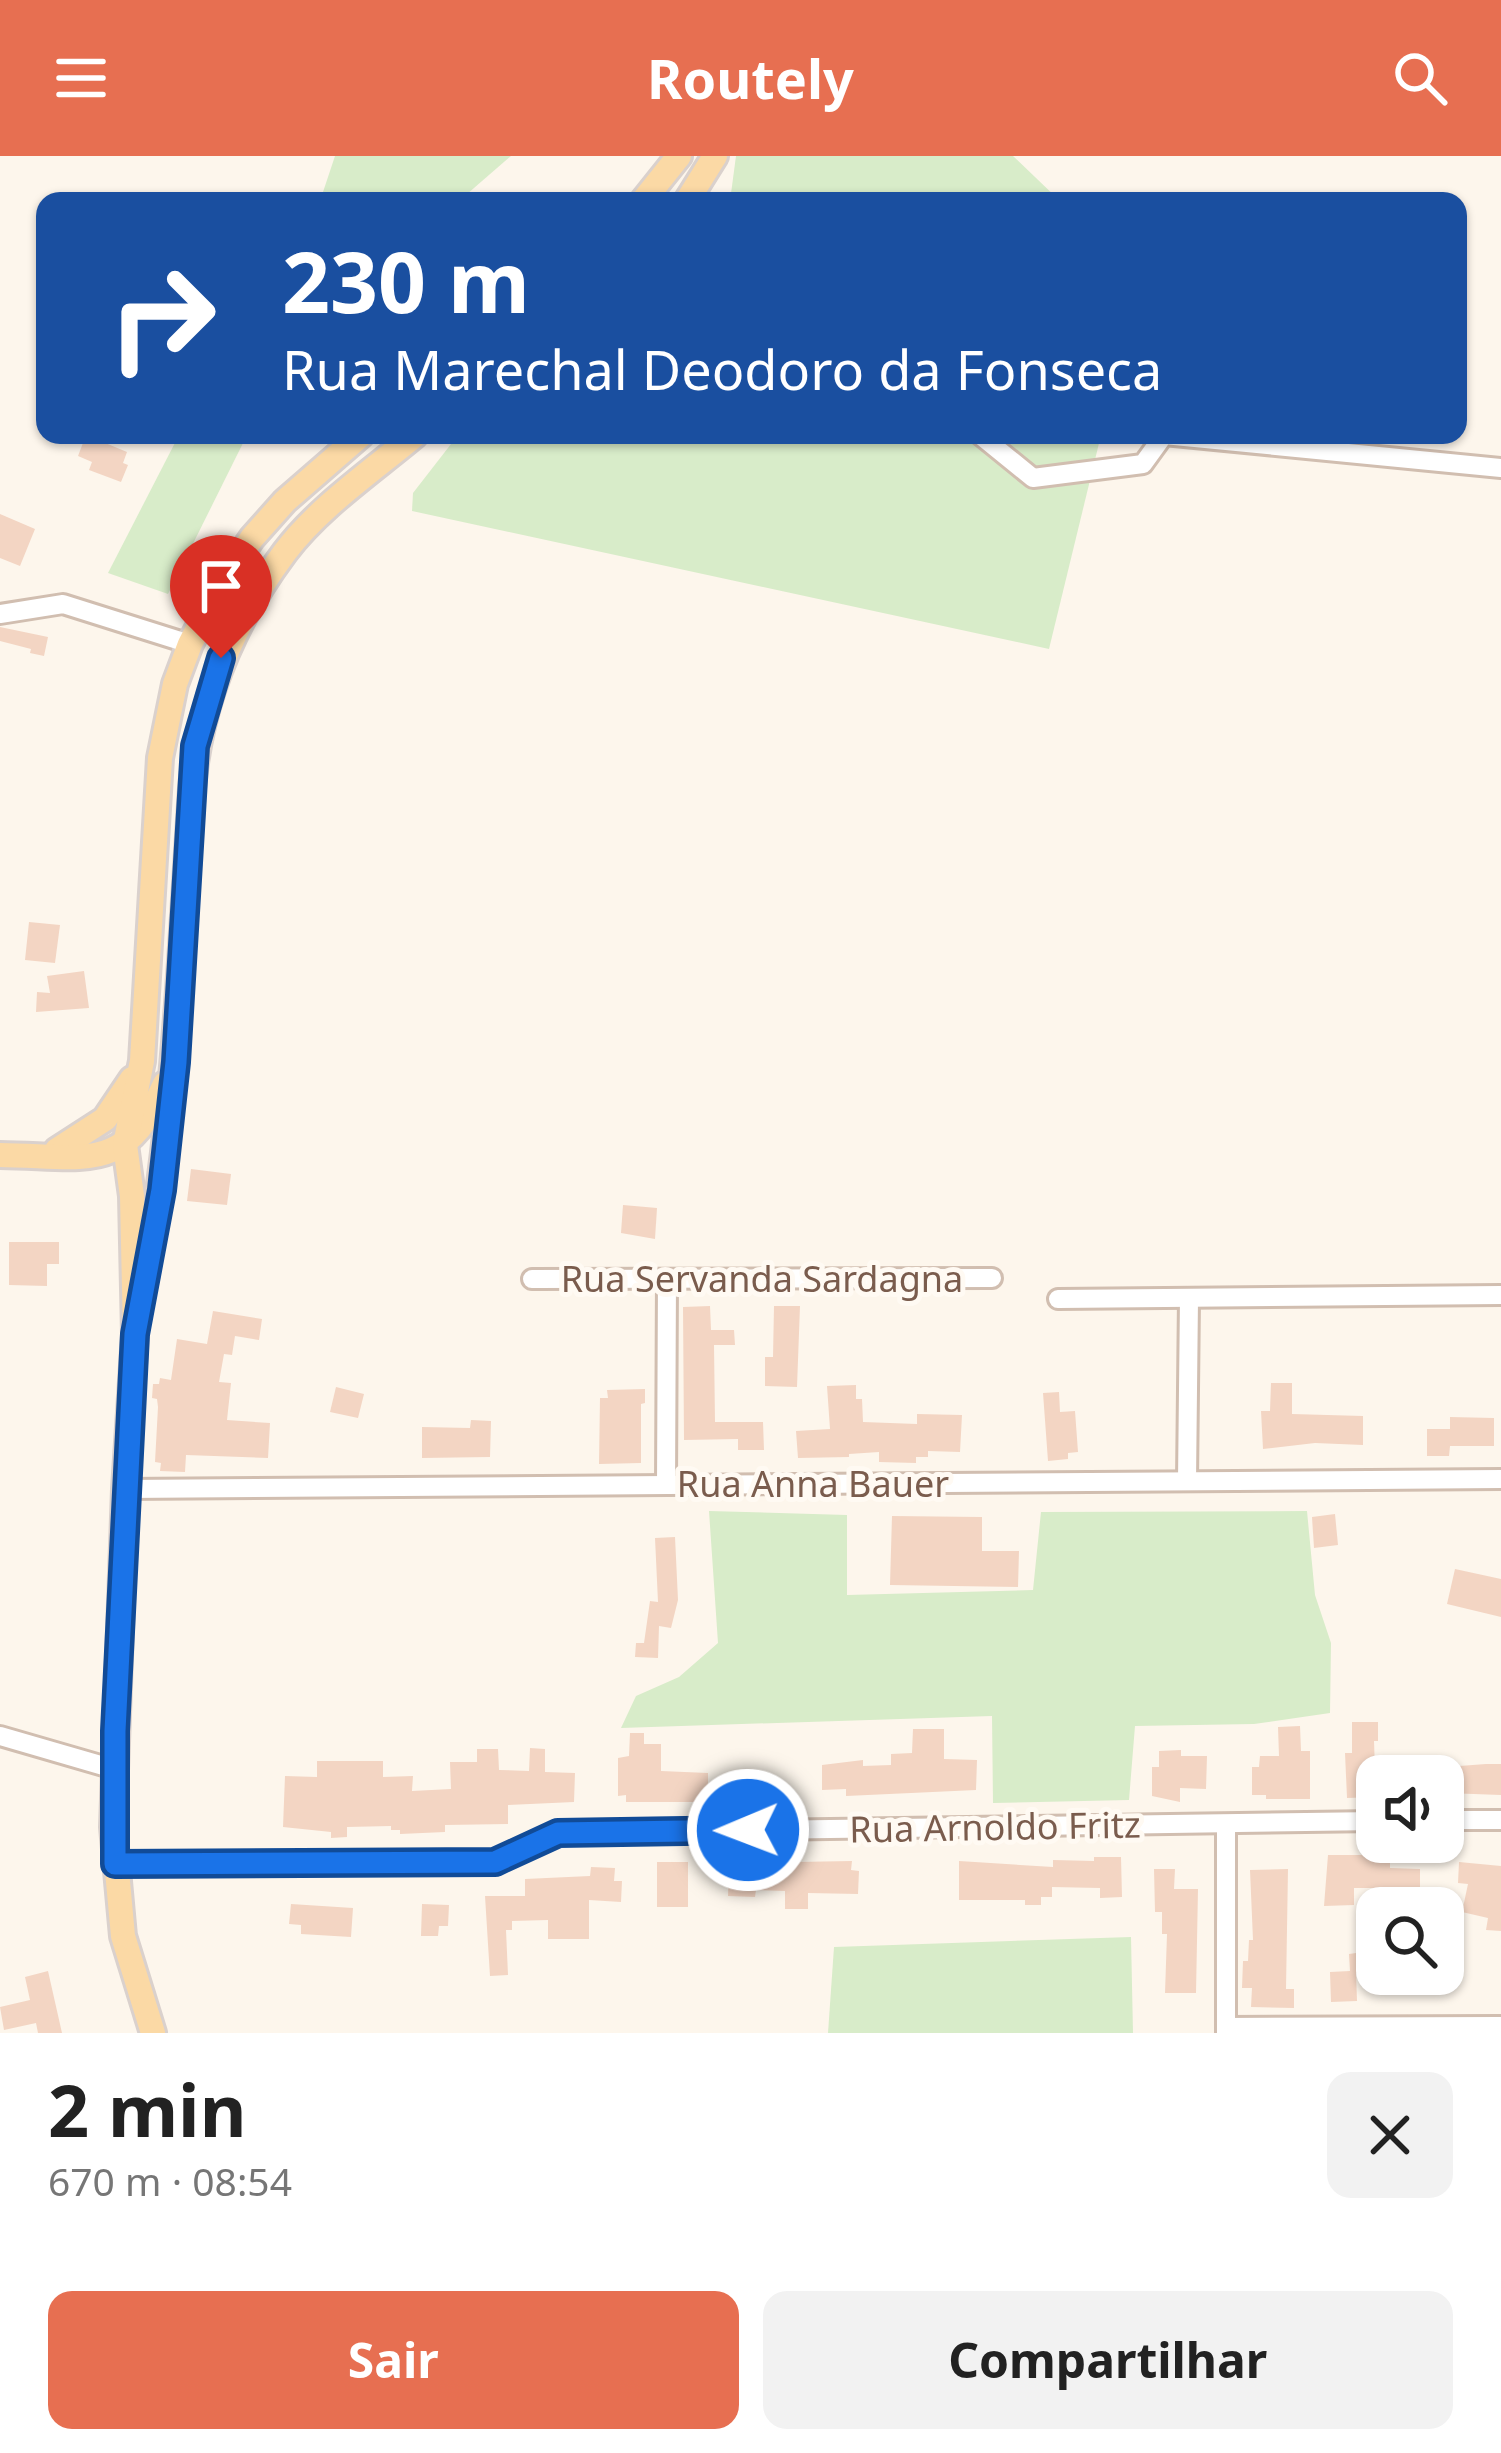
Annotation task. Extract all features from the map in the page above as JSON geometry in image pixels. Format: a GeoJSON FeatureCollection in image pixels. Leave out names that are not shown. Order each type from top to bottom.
{"type":"FeatureCollection","features":[{"type":"Feature","properties":{"kind":"main road"},"geometry":{"type":"LineString","coordinates":[[650,192],[679,156]]}},
{"type":"Feature","properties":{"kind":"main road"},"geometry":{"type":"LineString","coordinates":[[693,192],[715,156]]}},
{"type":"Feature","properties":{"kind":"main road"},"geometry":{"type":"LineString","coordinates":[[153,2033],[123,1936],[115,1864],[114,1769],[135,1334],[132,1196],[125,1145],[142,1061],[160,758],[175,684],[225,577],[252,538],[350,444]]}},
{"type":"Feature","properties":{"kind":"main road"},"geometry":{"type":"LineString","coordinates":[[135,1334],[162,1190],[176,1062],[195,746],[221,658],[287,550],[406,444]]}},
{"type":"Feature","properties":{"kind":"main road"},"geometry":{"type":"LineString","coordinates":[[190,644],[221,658]]}},
{"type":"Feature","properties":{"kind":"main road"},"geometry":{"type":"LineString","coordinates":[[69,1153],[105,1119],[142,1061]]}},
{"type":"Feature","properties":{"kind":"main road"},"geometry":{"type":"LineString","coordinates":[[125,1145],[154,1109],[176,1062]]}},
{"type":"Feature","properties":{"kind":"main road"},"geometry":{"type":"LineString","coordinates":[[0,1155],[69,1153],[104,1138],[125,1145],[151,1168],[162,1190]]}},
{"type":"Feature","properties":{"kind":"main road"},"geometry":{"type":"LineString","coordinates":[[69,1153],[115,1176],[132,1196]]}},
{"type":"Feature","properties":{"kind":"street"},"geometry":{"type":"LineString","coordinates":[[991,444],[1033,478],[1143,464],[1157,444]]}},
{"type":"Feature","properties":{"kind":"street"},"geometry":{"type":"LineString","coordinates":[[1256,444],[1501,468]]}},
{"type":"Feature","properties":{"kind":"street"},"geometry":{"type":"LineString","coordinates":[[0,614],[64,604],[190,644]]}},
{"type":"Feature","properties":{"kind":"street","name":"Rua Servanda Sardagna"},"geometry":{"type":"LineString","coordinates":[[532,1279],[992,1278]]}},
{"type":"Feature","properties":{"kind":"street"},"geometry":{"type":"LineString","coordinates":[[666,1485],[667,1279]]}},
{"type":"Feature","properties":{"kind":"street"},"geometry":{"type":"LineString","coordinates":[[1058,1299],[1501,1295]]}},
{"type":"Feature","properties":{"kind":"street"},"geometry":{"type":"LineString","coordinates":[[1187,1481],[1189,1298]]}},
{"type":"Feature","properties":{"kind":"street","name":"Rua Anna Bauer"},"geometry":{"type":"LineString","coordinates":[[125,1489],[1501,1479]]}},
{"type":"Feature","properties":{"kind":"street"},"geometry":{"type":"LineString","coordinates":[[0,1736],[114,1769]]}},
{"type":"Feature","properties":{"kind":"street"},"geometry":{"type":"LineString","coordinates":[[1464,1820],[1501,1820]]}},
{"type":"Feature","properties":{"kind":"street","name":"Rua Arnoldo Fritz"},"geometry":{"type":"LineString","coordinates":[[115,1864],[495,1862],[558,1833],[1356,1821]]}},
{"type":"Feature","properties":{"kind":"street"},"geometry":{"type":"LineString","coordinates":[[1226,1823],[1226,2030],[1501,2026]]}},
{"type":"Feature","properties":{"kind":"green space"},"geometry":{"type":"Polygon","coordinates":[[[335,156],[511,156],[469,192],[323,192],[335,156]]]}},
{"type":"Feature","properties":{"kind":"green space"},"geometry":{"type":"Polygon","coordinates":[[[736,156],[1013,156],[1051,192],[731,192],[736,156]]]}},
{"type":"Feature","properties":{"kind":"green space"},"geometry":{"type":"Polygon","coordinates":[[[174,444],[243,444],[168,594],[108,573],[174,444]]]}},
{"type":"Feature","properties":{"kind":"green space"},"geometry":{"type":"Polygon","coordinates":[[[451,444],[1099,444],[1049,649],[412,511],[413,493],[451,444]]]}},
{"type":"Feature","properties":{"kind":"green space"},"geometry":{"type":"Polygon","coordinates":[[[709,1511],[847,1515],[847,1595],[1033,1590],[1041,1512],[1307,1511],[1315,1595],[1331,1643],[1330,1713],[1254,1724],[1135,1726],[1129,1800],[993,1803],[992,1716],[621,1728],[636,1696],[679,1677],[718,1643],[709,1511]]]}},
{"type":"Feature","properties":{"kind":"green space"},"geometry":{"type":"Polygon","coordinates":[[[1131,1937],[1133,2033],[828,2033],[834,1947],[1131,1937]]]}},
{"type":"Feature","properties":{"kind":"building"},"geometry":{"type":"Polygon","coordinates":[[[83,444],[108,444],[127,452],[123,463],[128,465],[121,482],[89,470],[92,462],[78,456],[83,444]]]}},
{"type":"Feature","properties":{"kind":"building"},"geometry":{"type":"Polygon","coordinates":[[[0,514],[35,529],[20,566],[0,558],[0,514]]]}},
{"type":"Feature","properties":{"kind":"building"},"geometry":{"type":"Polygon","coordinates":[[[0,627],[48,637],[44,656],[0,641],[0,627]]]}},
{"type":"Feature","properties":{"kind":"building"},"geometry":{"type":"Polygon","coordinates":[[[29,922],[60,925],[55,963],[25,960],[29,922]]]}},
{"type":"Feature","properties":{"kind":"building"},"geometry":{"type":"Polygon","coordinates":[[[84,971],[89,1008],[36,1012],[37,992],[50,993],[47,976],[84,971]]]}},
{"type":"Feature","properties":{"kind":"building"},"geometry":{"type":"Polygon","coordinates":[[[191,1169],[231,1174],[227,1205],[187,1201],[191,1169]]]}},
{"type":"Feature","properties":{"kind":"building"},"geometry":{"type":"Polygon","coordinates":[[[623,1205],[657,1208],[655,1239],[621,1233],[623,1205]]]}},
{"type":"Feature","properties":{"kind":"building"},"geometry":{"type":"Polygon","coordinates":[[[9,1242],[59,1242],[59,1264],[47,1264],[47,1286],[9,1285],[9,1242]]]}},
{"type":"Feature","properties":{"kind":"building"},"geometry":{"type":"Polygon","coordinates":[[[710,1306],[711,1330],[734,1330],[735,1345],[714,1345],[715,1422],[763,1422],[764,1450],[738,1450],[738,1439],[684,1440],[683,1307],[710,1306]]]}},
{"type":"Feature","properties":{"kind":"building"},"geometry":{"type":"Polygon","coordinates":[[[774,1306],[800,1306],[797,1387],[765,1386],[765,1357],[773,1357],[774,1306]]]}},
{"type":"Feature","properties":{"kind":"building"},"geometry":{"type":"Polygon","coordinates":[[[213,1311],[262,1319],[259,1340],[235,1336],[232,1355],[224,1354],[219,1382],[231,1383],[227,1420],[270,1423],[268,1458],[186,1455],[185,1472],[160,1471],[161,1463],[155,1462],[158,1407],[157,1399],[152,1398],[153,1384],[159,1384],[160,1378],[171,1380],[177,1339],[207,1344],[213,1311]]]}},
{"type":"Feature","properties":{"kind":"building"},"geometry":{"type":"Polygon","coordinates":[[[1271,1383],[1292,1383],[1292,1414],[1363,1416],[1363,1445],[1315,1443],[1263,1449],[1261,1411],[1270,1411],[1271,1383]]]}},
{"type":"Feature","properties":{"kind":"building"},"geometry":{"type":"Polygon","coordinates":[[[856,1385],[863,1422],[917,1424],[917,1414],[962,1415],[960,1452],[928,1451],[928,1457],[916,1457],[916,1463],[879,1462],[879,1452],[798,1458],[796,1431],[830,1429],[827,1386],[856,1385]]]}},
{"type":"Feature","properties":{"kind":"building"},"geometry":{"type":"Polygon","coordinates":[[[336,1387],[364,1394],[358,1418],[330,1412],[336,1387]]]}},
{"type":"Feature","properties":{"kind":"building"},"geometry":{"type":"Polygon","coordinates":[[[645,1389],[641,1463],[599,1464],[600,1398],[608,1398],[607,1390],[645,1389]]]}},
{"type":"Feature","properties":{"kind":"building"},"geometry":{"type":"Polygon","coordinates":[[[1059,1392],[1060,1412],[1075,1411],[1078,1452],[1068,1453],[1068,1459],[1048,1461],[1043,1393],[1059,1392]]]}},
{"type":"Feature","properties":{"kind":"building"},"geometry":{"type":"Polygon","coordinates":[[[1450,1417],[1494,1418],[1494,1446],[1450,1446],[1449,1456],[1427,1456],[1427,1429],[1450,1429],[1450,1417]]]}},
{"type":"Feature","properties":{"kind":"building"},"geometry":{"type":"Polygon","coordinates":[[[471,1420],[491,1421],[490,1457],[422,1458],[422,1427],[470,1428],[471,1420]]]}},
{"type":"Feature","properties":{"kind":"building"},"geometry":{"type":"Polygon","coordinates":[[[1335,1514],[1338,1545],[1314,1548],[1312,1517],[1335,1514]]]}},
{"type":"Feature","properties":{"kind":"building"},"geometry":{"type":"Polygon","coordinates":[[[892,1516],[982,1517],[982,1551],[1019,1551],[1018,1587],[890,1585],[892,1516]]]}},
{"type":"Feature","properties":{"kind":"building"},"geometry":{"type":"Polygon","coordinates":[[[675,1537],[678,1600],[671,1628],[659,1626],[658,1658],[635,1657],[636,1643],[644,1643],[650,1601],[658,1602],[655,1538],[675,1537]]]}},
{"type":"Feature","properties":{"kind":"building"},"geometry":{"type":"Polygon","coordinates":[[[1455,1569],[1501,1579],[1501,1617],[1447,1604],[1455,1569]]]}},
{"type":"Feature","properties":{"kind":"building"},"geometry":{"type":"Polygon","coordinates":[[[1352,1722],[1378,1722],[1374,1755],[1356,1755],[1356,1798],[1347,1798],[1345,1753],[1352,1753],[1352,1722]]]}},
{"type":"Feature","properties":{"kind":"building"},"geometry":{"type":"Polygon","coordinates":[[[1300,1726],[1301,1751],[1310,1751],[1310,1799],[1252,1795],[1252,1767],[1259,1767],[1260,1756],[1279,1756],[1278,1727],[1300,1726]]]}},
{"type":"Feature","properties":{"kind":"building"},"geometry":{"type":"Polygon","coordinates":[[[913,1729],[944,1729],[944,1759],[977,1760],[976,1790],[846,1796],[846,1789],[822,1790],[822,1765],[863,1760],[863,1766],[891,1765],[891,1754],[912,1753],[913,1729]]]}},
{"type":"Feature","properties":{"kind":"building"},"geometry":{"type":"Polygon","coordinates":[[[630,1733],[644,1733],[644,1744],[661,1744],[661,1771],[708,1773],[708,1802],[626,1802],[626,1795],[618,1796],[618,1758],[629,1756],[630,1733]]]}},
{"type":"Feature","properties":{"kind":"building"},"geometry":{"type":"Polygon","coordinates":[[[530,1748],[545,1749],[545,1772],[575,1773],[574,1802],[508,1805],[508,1824],[445,1825],[445,1832],[400,1834],[391,1826],[347,1827],[347,1837],[331,1838],[331,1832],[283,1827],[285,1776],[317,1777],[317,1761],[383,1761],[383,1777],[413,1776],[412,1791],[451,1789],[450,1762],[477,1762],[477,1749],[498,1749],[499,1770],[529,1771],[530,1748]]]}},
{"type":"Feature","properties":{"kind":"building"},"geometry":{"type":"Polygon","coordinates":[[[1181,1750],[1181,1756],[1207,1756],[1206,1789],[1180,1788],[1180,1802],[1152,1796],[1152,1767],[1159,1767],[1159,1751],[1181,1750]]]}},
{"type":"Feature","properties":{"kind":"building"},"geometry":{"type":"Polygon","coordinates":[[[1501,1764],[1501,1795],[1464,1794],[1464,1766],[1501,1764]]]}},
{"type":"Feature","properties":{"kind":"building"},"geometry":{"type":"Polygon","coordinates":[[[1328,1855],[1356,1855],[1356,1863],[1420,1869],[1420,1887],[1356,1887],[1354,1905],[1324,1906],[1328,1855]]]}},
{"type":"Feature","properties":{"kind":"building"},"geometry":{"type":"Polygon","coordinates":[[[1094,1857],[1121,1857],[1122,1897],[1100,1898],[1100,1888],[1052,1887],[1052,1897],[1041,1897],[1041,1905],[1025,1905],[1025,1900],[959,1900],[959,1861],[1053,1867],[1053,1860],[1094,1861],[1094,1857]]]}},
{"type":"Feature","properties":{"kind":"building"},"geometry":{"type":"Polygon","coordinates":[[[852,1861],[851,1870],[859,1871],[858,1894],[808,1893],[808,1909],[785,1909],[785,1891],[728,1896],[729,1870],[852,1861]]]}},
{"type":"Feature","properties":{"kind":"building"},"geometry":{"type":"Polygon","coordinates":[[[657,1862],[688,1862],[688,1907],[657,1907],[657,1862]]]}},
{"type":"Feature","properties":{"kind":"building"},"geometry":{"type":"Polygon","coordinates":[[[1459,1863],[1501,1866],[1501,1931],[1486,1930],[1488,1918],[1464,1912],[1468,1884],[1458,1883],[1459,1863]]]}},
{"type":"Feature","properties":{"kind":"building"},"geometry":{"type":"Polygon","coordinates":[[[591,1867],[615,1868],[614,1881],[622,1881],[621,1902],[589,1900],[589,1939],[548,1939],[548,1920],[512,1921],[512,1930],[506,1930],[508,1975],[490,1976],[485,1896],[525,1896],[525,1879],[590,1876],[591,1867]]]}},
{"type":"Feature","properties":{"kind":"building"},"geometry":{"type":"Polygon","coordinates":[[[1154,1869],[1175,1869],[1174,1889],[1198,1889],[1196,1993],[1165,1993],[1167,1934],[1162,1934],[1162,1912],[1155,1912],[1154,1869]]]}},
{"type":"Feature","properties":{"kind":"building"},"geometry":{"type":"Polygon","coordinates":[[[1288,1869],[1286,1989],[1294,1989],[1294,2008],[1251,2007],[1252,1988],[1242,1988],[1243,1961],[1248,1961],[1249,1940],[1253,1940],[1250,1870],[1288,1869]]]}},
{"type":"Feature","properties":{"kind":"building"},"geometry":{"type":"Polygon","coordinates":[[[291,1904],[353,1908],[351,1937],[301,1934],[301,1925],[289,1924],[291,1904]]]}},
{"type":"Feature","properties":{"kind":"building"},"geometry":{"type":"Polygon","coordinates":[[[422,1904],[449,1905],[448,1926],[439,1926],[438,1936],[421,1936],[422,1904]]]}},
{"type":"Feature","properties":{"kind":"building"},"geometry":{"type":"Polygon","coordinates":[[[1356,1953],[1357,2001],[1331,2002],[1330,1972],[1350,1971],[1349,1954],[1356,1953]]]}},
{"type":"Feature","properties":{"kind":"building"},"geometry":{"type":"Polygon","coordinates":[[[48,1971],[62,2033],[38,2033],[36,2023],[4,2030],[0,2007],[30,2000],[25,1977],[48,1971]]]}},
{"type":"Feature","properties":{"kind":"route"},"geometry":{"type":"LineString","coordinates":[[221,658],[195,746],[176,1062],[162,1190],[135,1334],[115,1731],[115,1864],[495,1862],[558,1833],[748,1830]]}}]}
